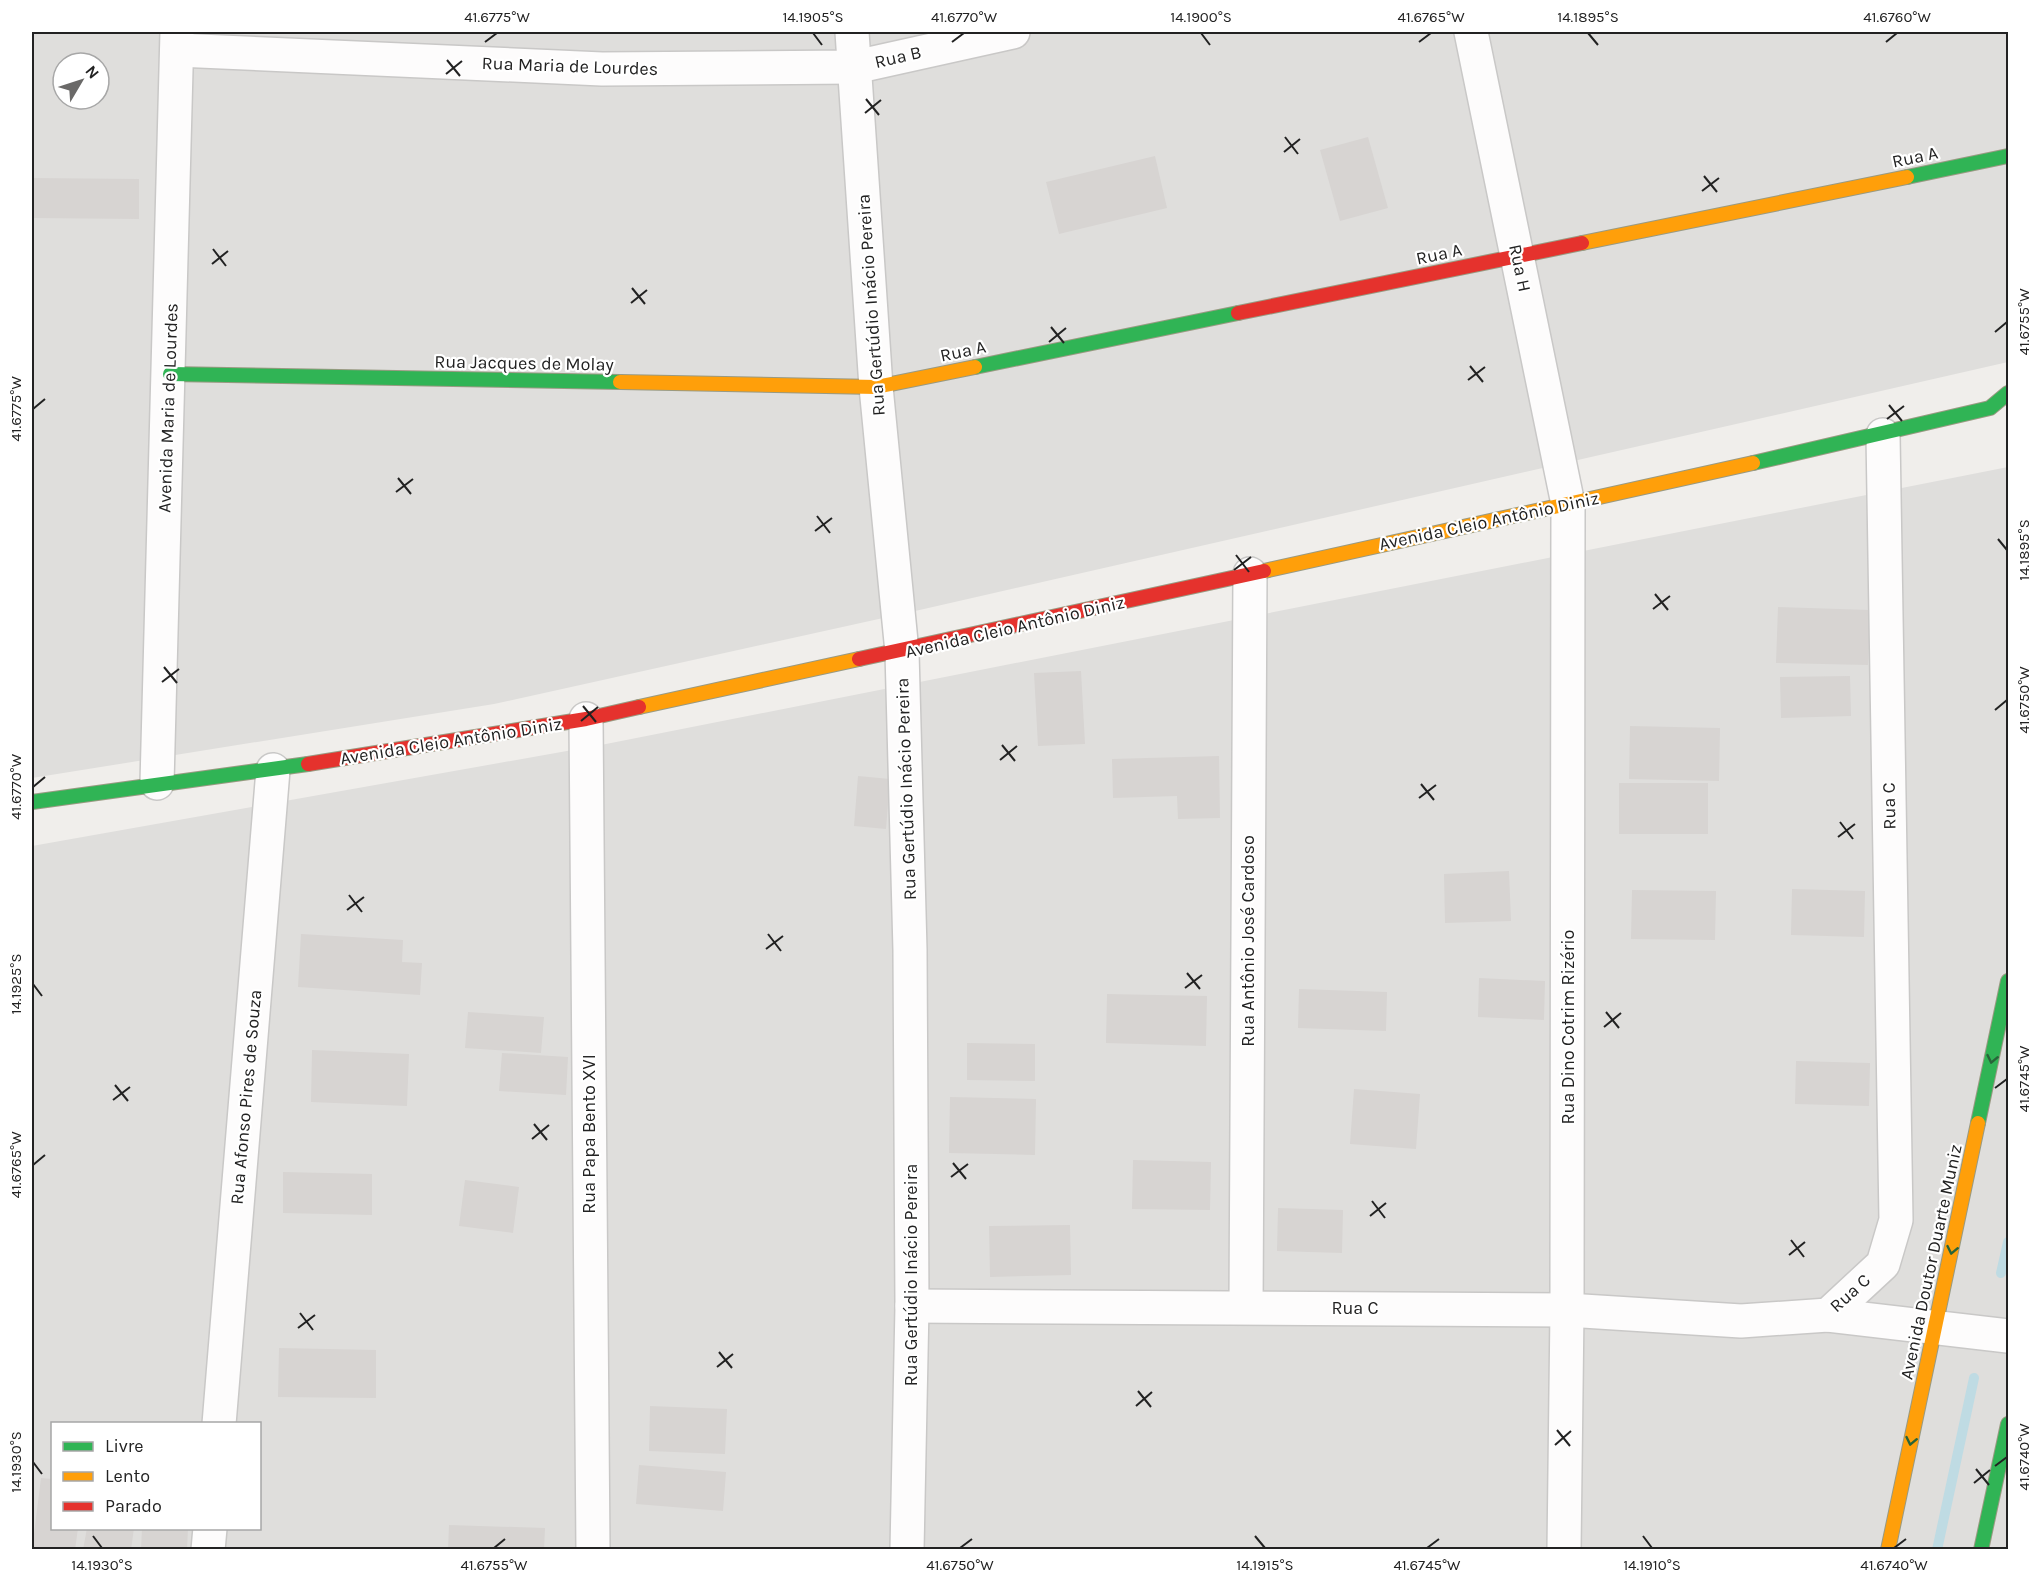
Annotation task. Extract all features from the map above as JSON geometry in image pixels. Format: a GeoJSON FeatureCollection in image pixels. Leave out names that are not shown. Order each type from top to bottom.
{"type":"FeatureCollection","features":[{"type":"Feature","properties":{"kind":"street","name":"Rua Gertúdio Inácio Pereira"},"geometry":{"type":"LineString","coordinates":[[852,32],[876,387],[902,652],[910,950],[912,1306],[907,1550]]}},
{"type":"Feature","properties":{"kind":"street","name":"Rua B"},"geometry":{"type":"LineString","coordinates":[[855,67],[1013,32]]}},
{"type":"Feature","properties":{"kind":"street","name":"Rua H"},"geometry":{"type":"LineString","coordinates":[[1471,32],[1568,504]]}},
{"type":"Feature","properties":{"kind":"street","name":"Rua Maria de Lourdes"},"geometry":{"type":"LineString","coordinates":[[177,41],[602,69],[855,67]]}},
{"type":"Feature","properties":{"kind":"street","name":"Avenida Maria de Lourdes"},"geometry":{"type":"LineString","coordinates":[[158,783],[160,610],[170,375],[177,41]]}},
{"type":"Feature","properties":{"kind":"street","name":"Rua A"},"geometry":{"type":"LineString","coordinates":[[876,387],[2008,156]]}},
{"type":"Feature","properties":{"kind":"street","name":"Rua Jacques de Molay"},"geometry":{"type":"LineString","coordinates":[[170,375],[876,387]]}},
{"type":"Feature","properties":{"kind":"street","name":"Avenida Cleio Antônio Diniz"},"geometry":{"type":"LineString","coordinates":[[32,802],[158,783],[273,770],[586,719],[902,652],[1883,435],[2002,404]]}},
{"type":"Feature","properties":{"kind":"street","name":"Rua C"},"geometry":{"type":"LineString","coordinates":[[912,1306],[1567,1310],[1741,1321],[1828,1315],[1883,1264],[1896,1220],[1883,435]]}},
{"type":"Feature","properties":{"kind":"street","name":"Rua Dino Cotrim Rizério"},"geometry":{"type":"LineString","coordinates":[[1564,1550],[1567,1310],[1568,504]]}},
{"type":"Feature","properties":{"kind":"street","name":"Rua Antônio José Cardoso"},"geometry":{"type":"LineString","coordinates":[[1246,1307],[1250,574]]}},
{"type":"Feature","properties":{"kind":"street","name":"Rua Papa Bento XVI"},"geometry":{"type":"LineString","coordinates":[[586,719],[593,1550]]}},
{"type":"Feature","properties":{"kind":"street","name":"Rua Afonso Pires de Souza"},"geometry":{"type":"LineString","coordinates":[[219,1422],[273,770]]}},
{"type":"Feature","properties":{"kind":"street","name":"Avenida Doutor Duarte Muniz"},"geometry":{"type":"LineString","coordinates":[[1888,1550],[2008,981]]}},
{"type":"Feature","properties":{"kind":"street"},"geometry":{"type":"LineString","coordinates":[[1828,1315],[2008,1336]]}},
{"type":"Feature","properties":{"kind":"street"},"geometry":{"type":"LineString","coordinates":[[1981,1550],[2008,1424]]}},
{"type":"Feature","properties":{"kind":"street"},"geometry":{"type":"LineString","coordinates":[[208,1550],[210,1530]]}},
{"type":"Feature","properties":{"kind":"shaded area"},"geometry":{"type":"Polygon","coordinates":[[[32,32],[2008,32],[2008,362],[924,609],[494,704],[32,778],[32,32]]]}},
{"type":"Feature","properties":{"kind":"shaded area"},"geometry":{"type":"Polygon","coordinates":[[[2008,467],[2008,1549],[32,1549],[32,846],[606,744],[2008,467]]]}},
{"type":"Feature","properties":{"kind":"building"},"geometry":{"type":"Polygon","coordinates":[[[1368,137],[1388,208],[1340,221],[1320,150],[1368,137]]]}},
{"type":"Feature","properties":{"kind":"building"},"geometry":{"type":"Polygon","coordinates":[[[1155,156],[1167,208],[1059,234],[1046,182],[1155,156]]]}},
{"type":"Feature","properties":{"kind":"building"},"geometry":{"type":"Polygon","coordinates":[[[32,178],[139,179],[139,219],[32,218],[32,178]]]}},
{"type":"Feature","properties":{"kind":"building"},"geometry":{"type":"Polygon","coordinates":[[[1778,607],[1870,610],[1868,665],[1776,663],[1778,607]]]}},
{"type":"Feature","properties":{"kind":"building"},"geometry":{"type":"Polygon","coordinates":[[[1081,671],[1085,744],[1038,746],[1034,673],[1081,671]]]}},
{"type":"Feature","properties":{"kind":"building"},"geometry":{"type":"Polygon","coordinates":[[[1850,676],[1851,716],[1781,718],[1780,677],[1850,676]]]}},
{"type":"Feature","properties":{"kind":"building"},"geometry":{"type":"Polygon","coordinates":[[[1630,726],[1720,728],[1719,781],[1629,779],[1630,726]]]}},
{"type":"Feature","properties":{"kind":"building"},"geometry":{"type":"Polygon","coordinates":[[[1219,756],[1220,818],[1178,819],[1177,796],[1113,798],[1112,759],[1219,756]]]}},
{"type":"Feature","properties":{"kind":"building"},"geometry":{"type":"Polygon","coordinates":[[[858,776],[890,779],[886,829],[854,826],[858,776]]]}},
{"type":"Feature","properties":{"kind":"building"},"geometry":{"type":"Polygon","coordinates":[[[1619,783],[1708,783],[1708,834],[1619,834],[1619,783]]]}},
{"type":"Feature","properties":{"kind":"building"},"geometry":{"type":"Polygon","coordinates":[[[1509,871],[1511,921],[1445,923],[1444,874],[1509,871]]]}},
{"type":"Feature","properties":{"kind":"building"},"geometry":{"type":"Polygon","coordinates":[[[1792,889],[1865,891],[1864,937],[1791,935],[1792,889]]]}},
{"type":"Feature","properties":{"kind":"building"},"geometry":{"type":"Polygon","coordinates":[[[1632,890],[1716,891],[1715,940],[1631,939],[1632,890]]]}},
{"type":"Feature","properties":{"kind":"building"},"geometry":{"type":"Polygon","coordinates":[[[301,934],[403,940],[402,962],[422,963],[420,995],[298,987],[301,934]]]}},
{"type":"Feature","properties":{"kind":"building"},"geometry":{"type":"Polygon","coordinates":[[[1479,978],[1545,981],[1544,1020],[1478,1017],[1479,978]]]}},
{"type":"Feature","properties":{"kind":"building"},"geometry":{"type":"Polygon","coordinates":[[[1299,989],[1387,992],[1386,1031],[1298,1028],[1299,989]]]}},
{"type":"Feature","properties":{"kind":"building"},"geometry":{"type":"Polygon","coordinates":[[[1107,994],[1207,996],[1206,1046],[1106,1043],[1107,994]]]}},
{"type":"Feature","properties":{"kind":"building"},"geometry":{"type":"Polygon","coordinates":[[[468,1012],[544,1017],[541,1053],[465,1048],[468,1012]]]}},
{"type":"Feature","properties":{"kind":"building"},"geometry":{"type":"Polygon","coordinates":[[[967,1043],[1035,1044],[1035,1081],[967,1080],[967,1043]]]}},
{"type":"Feature","properties":{"kind":"building"},"geometry":{"type":"Polygon","coordinates":[[[312,1050],[409,1054],[407,1106],[311,1102],[312,1050]]]}},
{"type":"Feature","properties":{"kind":"building"},"geometry":{"type":"Polygon","coordinates":[[[502,1053],[568,1057],[566,1095],[499,1091],[502,1053]]]}},
{"type":"Feature","properties":{"kind":"building"},"geometry":{"type":"Polygon","coordinates":[[[1796,1061],[1870,1063],[1869,1106],[1795,1104],[1796,1061]]]}},
{"type":"Feature","properties":{"kind":"building"},"geometry":{"type":"Polygon","coordinates":[[[1354,1089],[1420,1094],[1416,1149],[1350,1144],[1354,1089]]]}},
{"type":"Feature","properties":{"kind":"building"},"geometry":{"type":"Polygon","coordinates":[[[950,1097],[1036,1099],[1035,1155],[949,1153],[950,1097]]]}},
{"type":"Feature","properties":{"kind":"building"},"geometry":{"type":"Polygon","coordinates":[[[1133,1160],[1211,1162],[1210,1210],[1132,1209],[1133,1160]]]}},
{"type":"Feature","properties":{"kind":"building"},"geometry":{"type":"Polygon","coordinates":[[[283,1172],[372,1174],[372,1215],[283,1213],[283,1172]]]}},
{"type":"Feature","properties":{"kind":"building"},"geometry":{"type":"Polygon","coordinates":[[[465,1180],[519,1187],[513,1233],[459,1226],[465,1180]]]}},
{"type":"Feature","properties":{"kind":"building"},"geometry":{"type":"Polygon","coordinates":[[[1278,1208],[1343,1210],[1342,1253],[1277,1251],[1278,1208]]]}},
{"type":"Feature","properties":{"kind":"building"},"geometry":{"type":"Polygon","coordinates":[[[1070,1225],[1071,1275],[990,1277],[989,1226],[1070,1225]]]}},
{"type":"Feature","properties":{"kind":"building"},"geometry":{"type":"Polygon","coordinates":[[[279,1348],[376,1350],[376,1398],[278,1397],[279,1348]]]}},
{"type":"Feature","properties":{"kind":"building"},"geometry":{"type":"Polygon","coordinates":[[[650,1406],[727,1409],[725,1454],[649,1451],[650,1406]]]}},
{"type":"Feature","properties":{"kind":"building"},"geometry":{"type":"Polygon","coordinates":[[[639,1465],[726,1472],[723,1511],[636,1504],[639,1465]]]}},
{"type":"Feature","properties":{"kind":"building"},"geometry":{"type":"Polygon","coordinates":[[[41,1478],[51,1479],[51,1530],[78,1530],[75,1550],[32,1550],[41,1478]]]}},
{"type":"Feature","properties":{"kind":"building"},"geometry":{"type":"Polygon","coordinates":[[[449,1525],[545,1528],[544,1550],[448,1550],[449,1525]]]}},
{"type":"Feature","properties":{"kind":"building"},"geometry":{"type":"Polygon","coordinates":[[[87,1530],[134,1530],[131,1550],[83,1550],[87,1530]]]}},
{"type":"Feature","properties":{"kind":"building"},"geometry":{"type":"Polygon","coordinates":[[[142,1530],[188,1530],[187,1550],[141,1550],[142,1530]]]}},
{"type":"Feature","properties":{"kind":"waterway"},"geometry":{"type":"LineString","coordinates":[[2001,1273],[2008,1242]]}},
{"type":"Feature","properties":{"kind":"waterway"},"geometry":{"type":"LineString","coordinates":[[1937,1550],[1974,1378]]}},
{"type":"Feature","properties":{"kind":"traffic: fast"},"geometry":{"type":"LineString","coordinates":[[1907,177],[2008,156]]}},
{"type":"Feature","properties":{"kind":"traffic: fast"},"geometry":{"type":"LineString","coordinates":[[975,367],[1238,313]]}},
{"type":"Feature","properties":{"kind":"traffic: fast"},"geometry":{"type":"LineString","coordinates":[[170,374],[620,382]]}},
{"type":"Feature","properties":{"kind":"traffic: fast"},"geometry":{"type":"LineString","coordinates":[[1753,463],[1990,408],[2008,393]]}},
{"type":"Feature","properties":{"kind":"traffic: fast"},"geometry":{"type":"LineString","coordinates":[[32,802],[308,764]]}},
{"type":"Feature","properties":{"kind":"traffic: fast"},"geometry":{"type":"LineString","coordinates":[[1978,1123],[2008,981]]}},
{"type":"Feature","properties":{"kind":"traffic: fast"},"geometry":{"type":"LineString","coordinates":[[1981,1550],[2008,1424]]}},
{"type":"Feature","properties":{"kind":"traffic: slow"},"geometry":{"type":"LineString","coordinates":[[1582,243],[1907,177]]}},
{"type":"Feature","properties":{"kind":"traffic: slow"},"geometry":{"type":"LineString","coordinates":[[620,382],[876,387],[975,367]]}},
{"type":"Feature","properties":{"kind":"traffic: slow"},"geometry":{"type":"LineString","coordinates":[[1264,571],[1753,463]]}},
{"type":"Feature","properties":{"kind":"traffic: slow"},"geometry":{"type":"LineString","coordinates":[[639,707],[859,659]]}},
{"type":"Feature","properties":{"kind":"traffic: slow"},"geometry":{"type":"LineString","coordinates":[[1888,1550],[1978,1123]]}},
{"type":"Feature","properties":{"kind":"traffic: jam"},"geometry":{"type":"LineString","coordinates":[[1238,313],[1582,243]]}},
{"type":"Feature","properties":{"kind":"traffic: jam"},"geometry":{"type":"LineString","coordinates":[[859,659],[1264,571]]}},
{"type":"Feature","properties":{"kind":"traffic: jam"},"geometry":{"type":"LineString","coordinates":[[308,764],[586,719],[639,707]]}}]}
